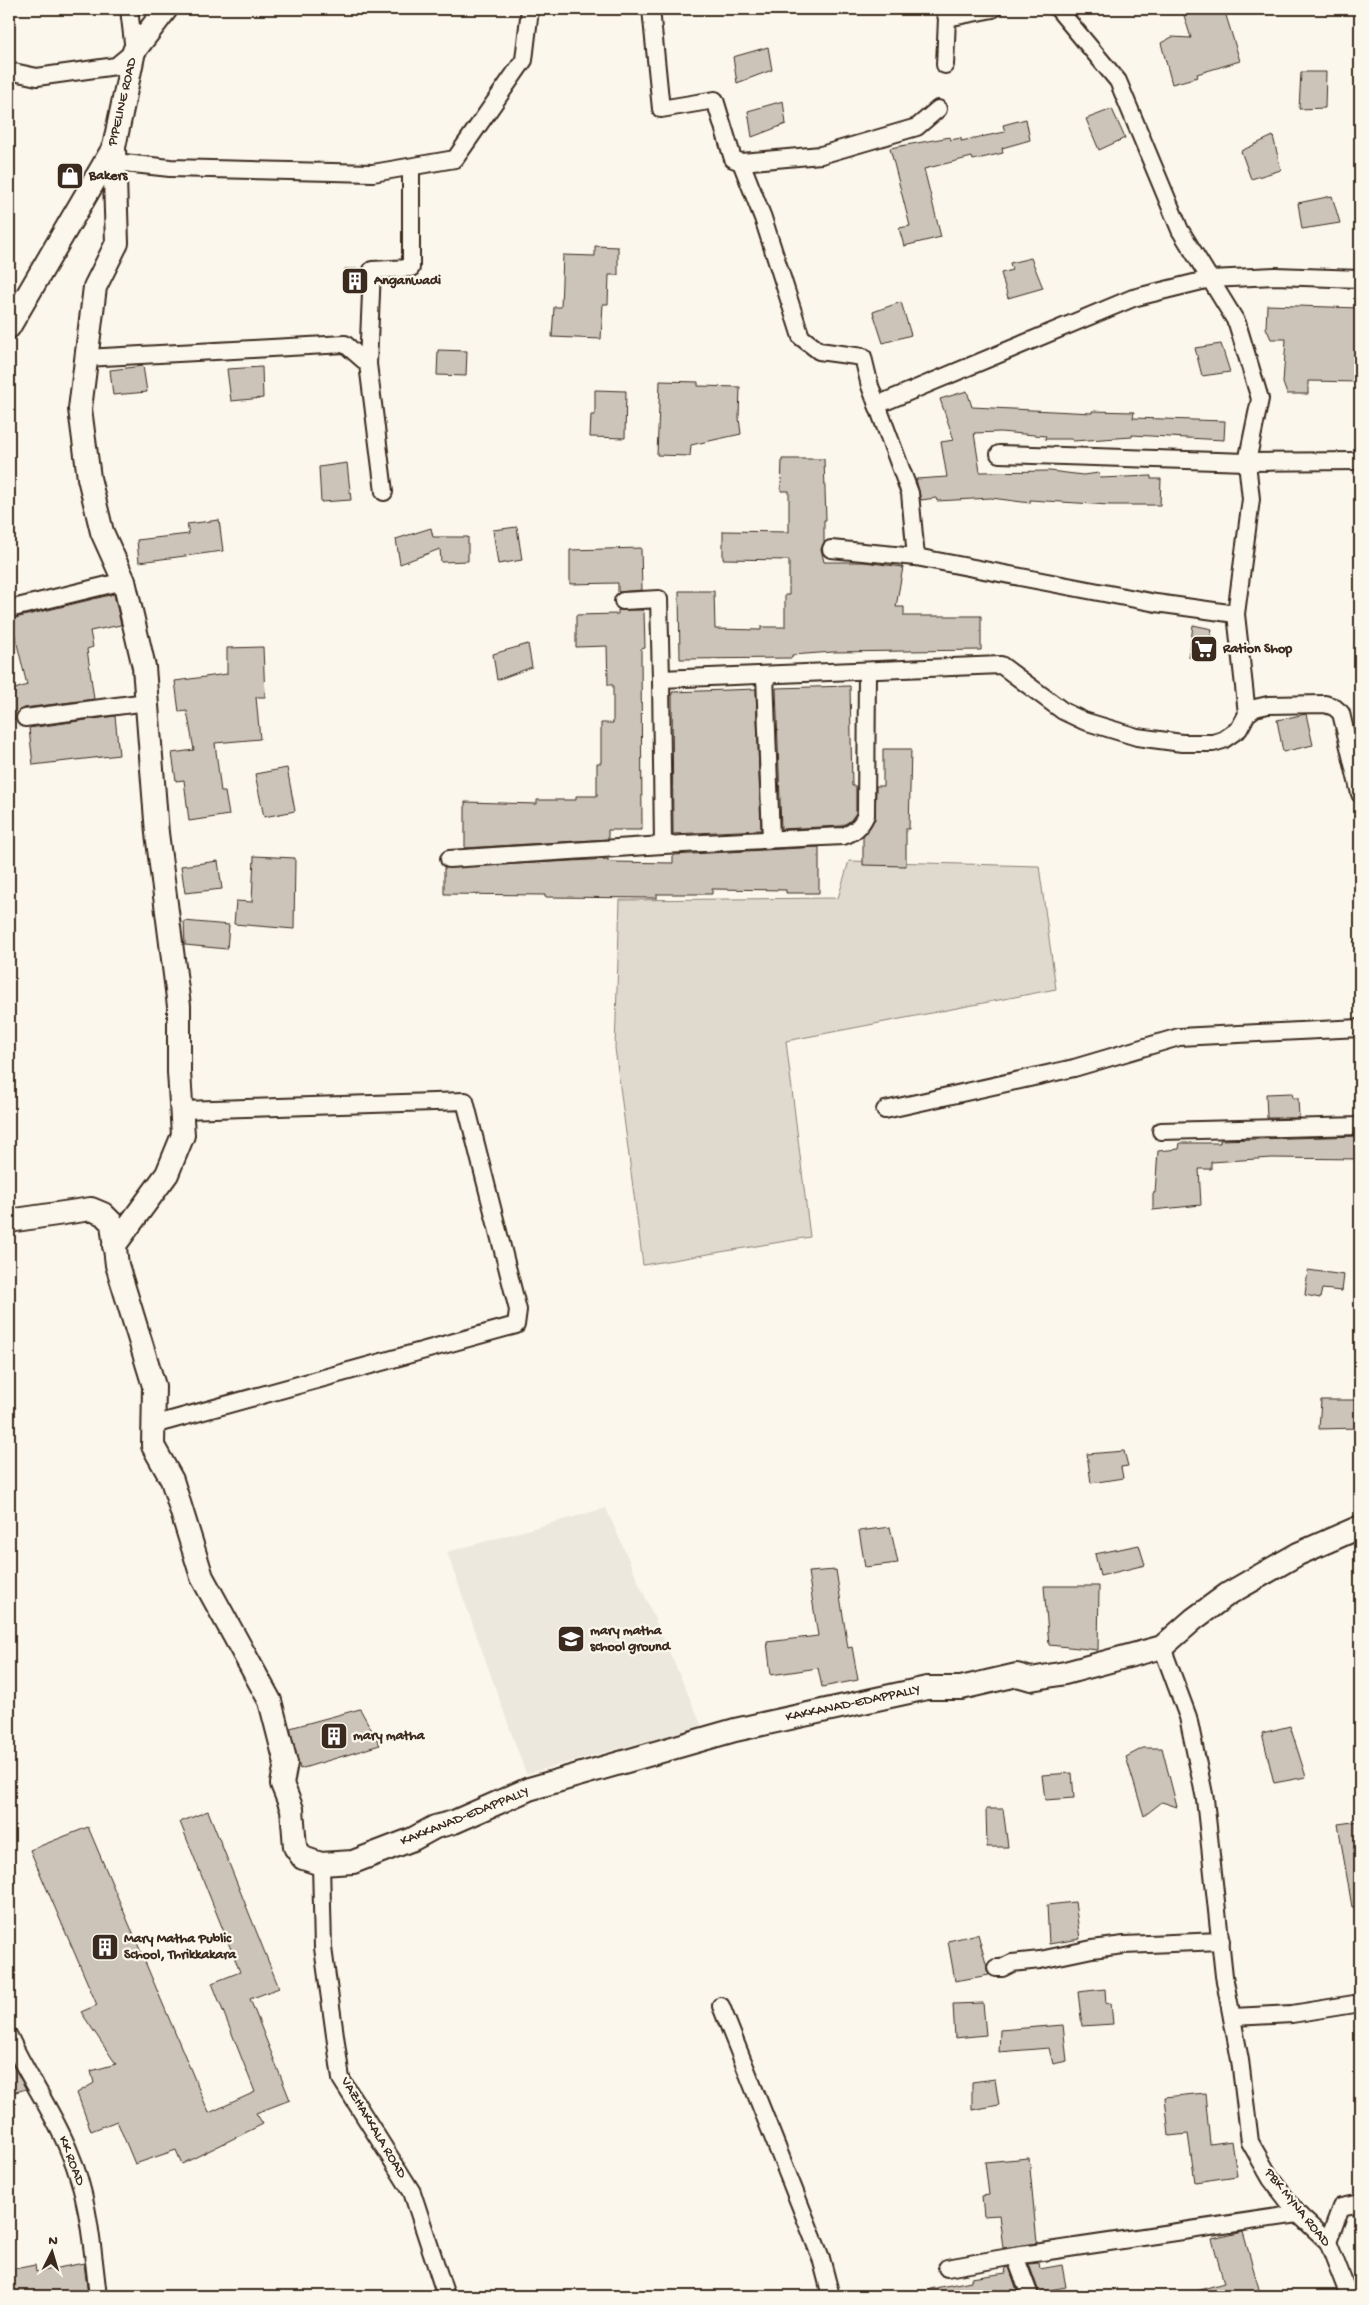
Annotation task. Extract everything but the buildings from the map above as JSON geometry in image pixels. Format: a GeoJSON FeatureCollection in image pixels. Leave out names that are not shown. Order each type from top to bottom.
{"type":"FeatureCollection","features":[{"type":"Feature","properties":{"kind":"street"},"geometry":{"type":"LineString","coordinates":[[9,71],[37,77],[116,66],[134,51],[130,9]]}},
{"type":"Feature","properties":{"kind":"street","name":"PIPELINE ROAD"},"geometry":{"type":"LineString","coordinates":[[9,328],[114,154],[134,51],[166,9]]}},
{"type":"Feature","properties":{"kind":"street"},"geometry":{"type":"LineString","coordinates":[[114,1246],[167,1174],[183,1135],[179,1072],[180,1006],[157,833],[144,667],[124,581],[102,532],[89,478],[80,409],[95,287],[117,243],[114,154],[170,168],[373,174],[455,158],[524,60],[530,9]]}},
{"type":"Feature","properties":{"kind":"street"},"geometry":{"type":"LineString","coordinates":[[651,9],[661,109],[716,100],[733,159],[742,162],[821,155],[917,127],[938,109]]}},
{"type":"Feature","properties":{"kind":"street"},"geometry":{"type":"LineString","coordinates":[[945,65],[946,13],[993,9]]}},
{"type":"Feature","properties":{"kind":"street"},"geometry":{"type":"LineString","coordinates":[[1058,9],[1118,81],[1180,230],[1237,323],[1260,399],[1247,462],[1251,499],[1236,614],[1247,714]]}},
{"type":"Feature","properties":{"kind":"street"},"geometry":{"type":"LineString","coordinates":[[742,162],[763,218],[801,338],[819,351],[863,357],[877,405],[910,493],[916,557]]}},
{"type":"Feature","properties":{"kind":"street"},"geometry":{"type":"LineString","coordinates":[[384,492],[368,364],[372,270],[411,268],[412,166]]}},
{"type":"Feature","properties":{"kind":"street"},"geometry":{"type":"LineString","coordinates":[[877,405],[1133,298],[1210,279],[1275,276],[1360,279]]}},
{"type":"Feature","properties":{"kind":"street"},"geometry":{"type":"LineString","coordinates":[[85,358],[345,344],[368,364]]}},
{"type":"Feature","properties":{"kind":"street"},"geometry":{"type":"LineString","coordinates":[[999,454],[1247,462],[1359,461]]}},
{"type":"Feature","properties":{"kind":"street"},"geometry":{"type":"LineString","coordinates":[[831,549],[916,557],[1156,603],[1236,614]]}},
{"type":"Feature","properties":{"kind":"street"},"geometry":{"type":"LineString","coordinates":[[9,609],[124,581]]}},
{"type":"Feature","properties":{"kind":"street"},"geometry":{"type":"LineString","coordinates":[[623,601],[659,599],[663,845]]}},
{"type":"Feature","properties":{"kind":"street"},"geometry":{"type":"LineString","coordinates":[[661,679],[1001,665],[1063,710],[1084,721],[1137,737],[1182,743],[1213,743],[1223,740],[1239,728],[1247,714],[1255,708],[1268,705],[1325,704],[1334,707],[1341,713],[1360,794]]}},
{"type":"Feature","properties":{"kind":"street"},"geometry":{"type":"LineString","coordinates":[[449,859],[663,845],[843,836],[852,833],[862,824],[866,816],[866,671]]}},
{"type":"Feature","properties":{"kind":"street"},"geometry":{"type":"LineString","coordinates":[[765,675],[771,839]]}},
{"type":"Feature","properties":{"kind":"street"},"geometry":{"type":"LineString","coordinates":[[25,718],[147,702]]}},
{"type":"Feature","properties":{"kind":"street"},"geometry":{"type":"LineString","coordinates":[[885,1110],[1074,1068],[1179,1037],[1360,1028]]}},
{"type":"Feature","properties":{"kind":"street"},"geometry":{"type":"LineString","coordinates":[[153,1425],[516,1325],[518,1310],[465,1101],[182,1110]]}},
{"type":"Feature","properties":{"kind":"street"},"geometry":{"type":"LineString","coordinates":[[1161,1131],[1360,1126]]}},
{"type":"Feature","properties":{"kind":"street"},"geometry":{"type":"LineString","coordinates":[[9,1221],[91,1209],[103,1214],[112,1223],[117,1265],[154,1386],[153,1446],[172,1480],[202,1577],[270,1701],[278,1724],[278,1735],[286,1763],[282,1784],[292,1809],[295,1847],[303,1858],[321,1864]]}},
{"type":"Feature","properties":{"kind":"street","name":"KAKKANAD-EDAPPALLY"},"geometry":{"type":"LineString","coordinates":[[321,1864],[354,1862],[529,1789],[734,1730],[927,1688],[961,1688],[1017,1675],[1031,1678],[1065,1673],[1162,1647],[1194,1619],[1228,1594],[1298,1554],[1360,1527]]}},
{"type":"Feature","properties":{"kind":"street","name":"PBK MYNA ROAD"},"geometry":{"type":"LineString","coordinates":[[1162,1647],[1188,1717],[1205,1799],[1221,1941],[1240,2060],[1250,2142],[1271,2179],[1298,2214],[1328,2242],[1349,2296]]}},
{"type":"Feature","properties":{"kind":"street","name":"VAZHAKKALA ROAD"},"geometry":{"type":"LineString","coordinates":[[321,1864],[322,1948],[341,2079],[412,2192],[446,2296]]}},
{"type":"Feature","properties":{"kind":"street"},"geometry":{"type":"LineString","coordinates":[[996,1968],[1002,1968],[1012,1963],[1124,1945],[1221,1941]]}},
{"type":"Feature","properties":{"kind":"street"},"geometry":{"type":"LineString","coordinates":[[1232,2018],[1292,2014],[1360,2003]]}},
{"type":"Feature","properties":{"kind":"street"},"geometry":{"type":"LineString","coordinates":[[720,2006],[821,2258],[832,2296]]}},
{"type":"Feature","properties":{"kind":"street","name":"KK ROAD"},"geometry":{"type":"LineString","coordinates":[[9,2036],[53,2119],[78,2173],[85,2197],[98,2296]]}},
{"type":"Feature","properties":{"kind":"street"},"geometry":{"type":"LineString","coordinates":[[1328,2242],[1341,2207],[1360,2203]]}},
{"type":"Feature","properties":{"kind":"street"},"geometry":{"type":"LineString","coordinates":[[947,2268],[1015,2256],[1298,2214]]}},
{"type":"Feature","properties":{"kind":"street"},"geometry":{"type":"LineString","coordinates":[[1015,2256],[1030,2296]]}},
{"type":"Feature","properties":{"kind":"shaded area"},"geometry":{"type":"Polygon","coordinates":[[[849,861],[1039,866],[1056,989],[786,1041],[810,1237],[643,1265],[615,1048],[620,900],[838,898],[849,861]]]}},
{"type":"Feature","properties":{"kind":"shaded area","name":"mary matha school ground"},"geometry":{"type":"Polygon","coordinates":[[[606,1508],[702,1726],[526,1774],[447,1552],[606,1508]]]}},
{"type":"Feature","properties":{"kind":"place","name":"Bakers"},"geometry":{"type":"Point","coordinates":[70,176]}},
{"type":"Feature","properties":{"kind":"place","name":"Anganwadi"},"geometry":{"type":"Point","coordinates":[355,281]}},
{"type":"Feature","properties":{"kind":"place","name":"Ration Shop"},"geometry":{"type":"Point","coordinates":[1204,649]}},
{"type":"Feature","properties":{"kind":"place","name":"mary matha school ground"},"geometry":{"type":"Point","coordinates":[571,1639]}},
{"type":"Feature","properties":{"kind":"place","name":"mary matha"},"geometry":{"type":"Point","coordinates":[334,1736]}},
{"type":"Feature","properties":{"kind":"place","name":"Mary Matha Public School, Thrikkakara"},"geometry":{"type":"Point","coordinates":[105,1947]}}]}
